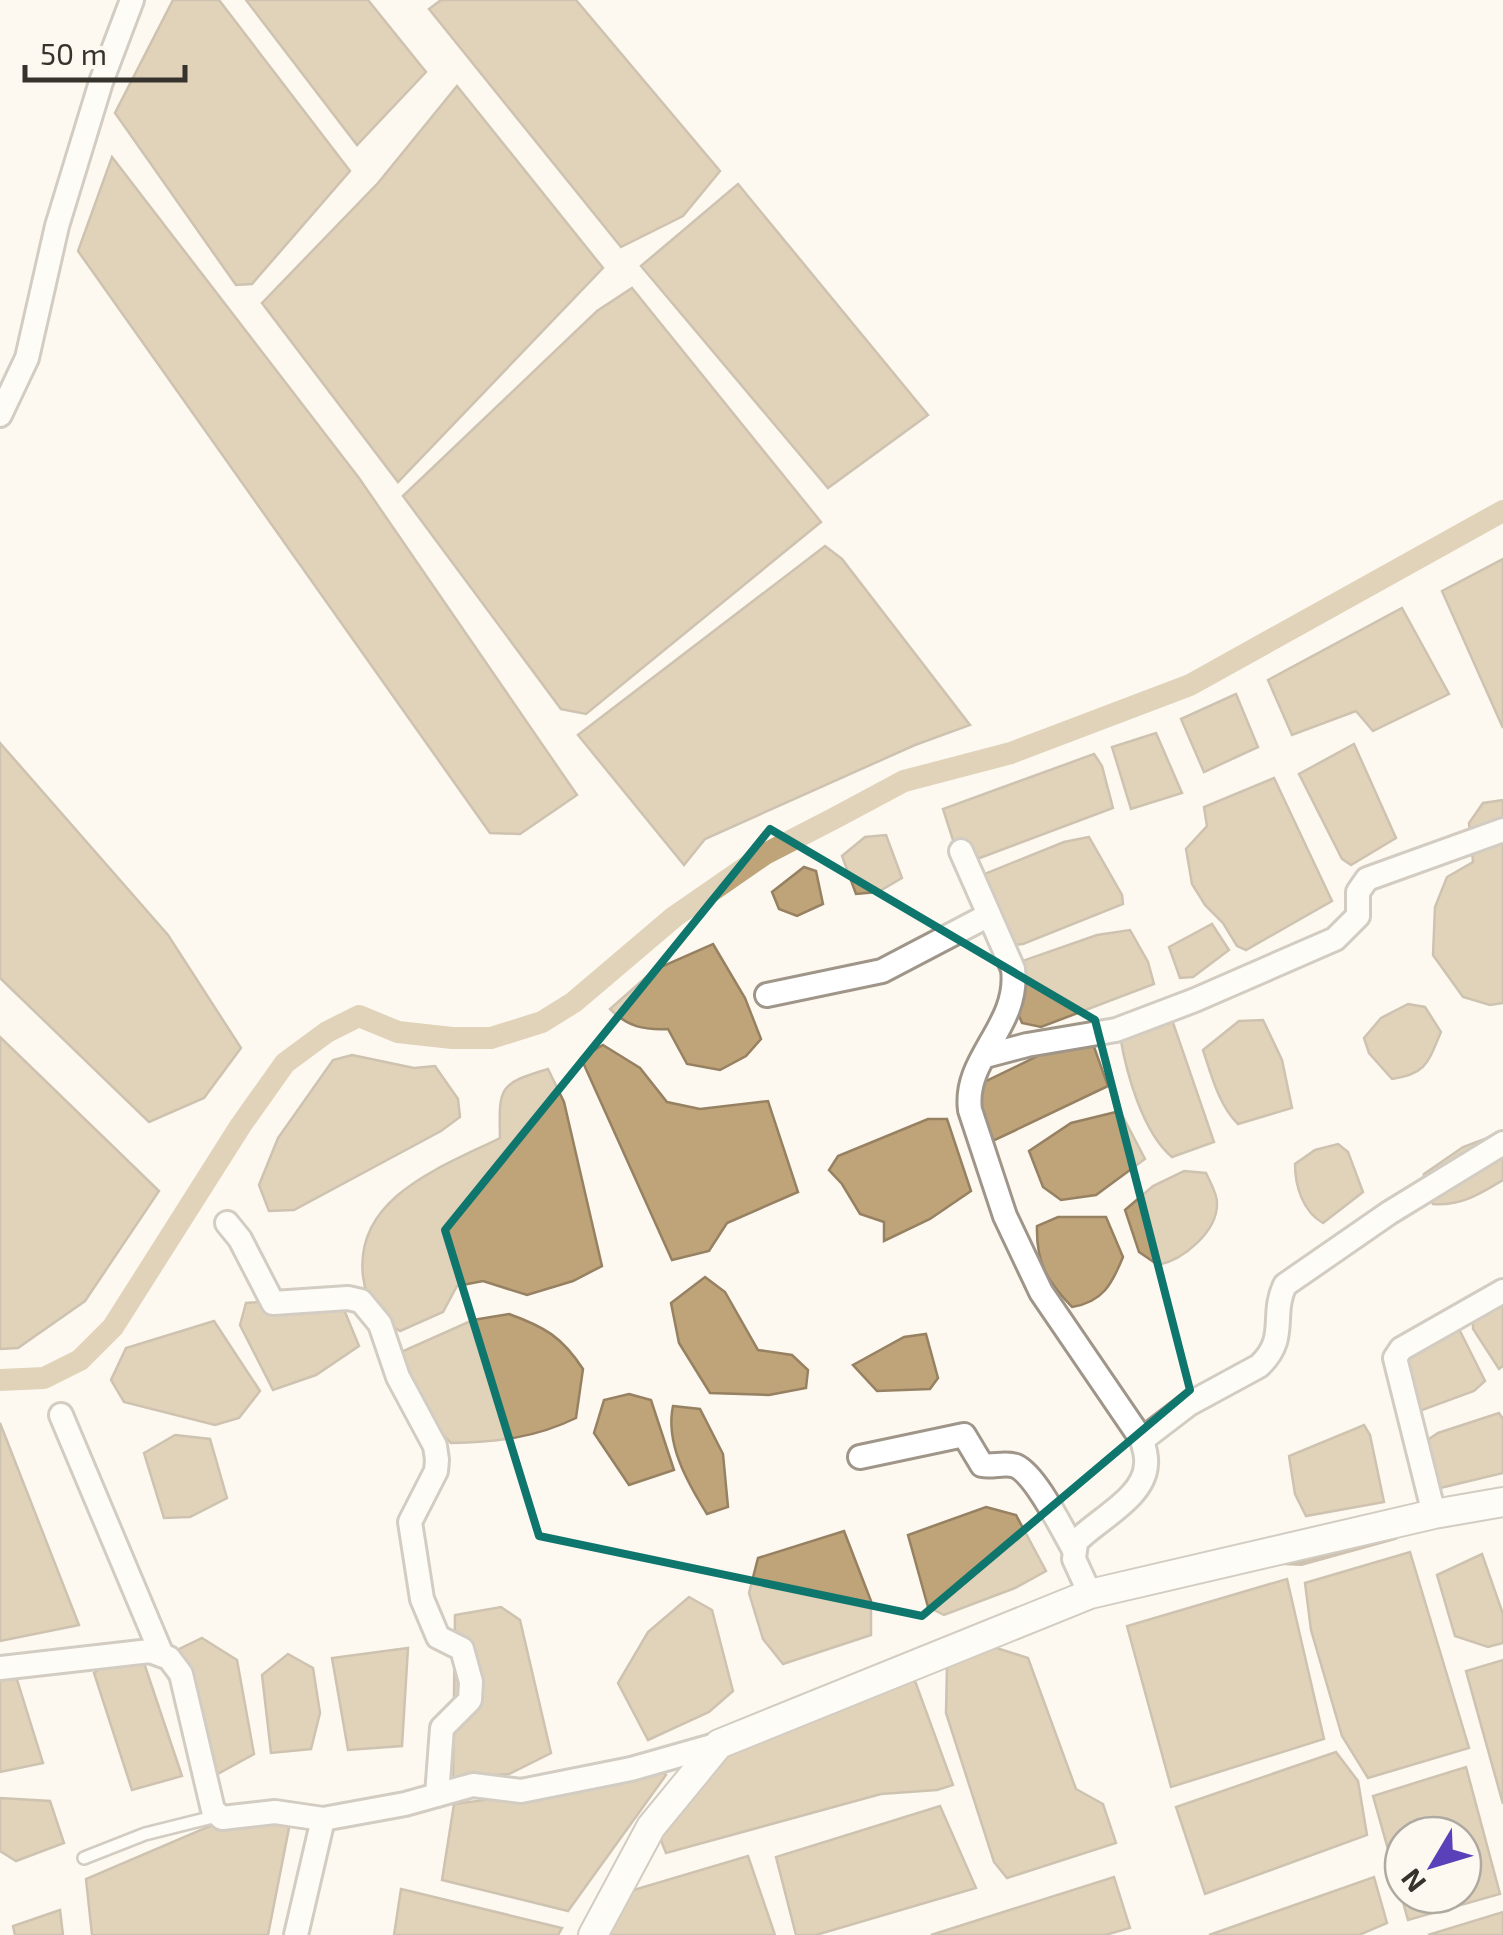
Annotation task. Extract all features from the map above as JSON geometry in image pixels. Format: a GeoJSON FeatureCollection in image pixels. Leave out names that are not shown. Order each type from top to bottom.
{"type":"FeatureCollection","features":[{"type":"Feature","properties":{"kind":"street"},"geometry":{"type":"LineString","coordinates":[[0,415],[27,358],[57,226],[101,82],[132,0]]}},
{"type":"Feature","properties":{"kind":"street"},"geometry":{"type":"LineString","coordinates":[[986,1056],[1116,1030],[1335,939],[1358,916],[1358,892],[1367,878],[1503,830]]}},
{"type":"Feature","properties":{"kind":"street"},"geometry":{"type":"LineString","coordinates":[[961,852],[1013,969],[1015,993],[968,1094],[970,1110],[1005,1216],[1041,1292],[1142,1440],[1147,1462],[1134,1491],[1081,1536],[1073,1548]]}},
{"type":"Feature","properties":{"kind":"street"},"geometry":{"type":"LineString","coordinates":[[767,995],[882,970],[989,914]]}},
{"type":"Feature","properties":{"kind":"street"},"geometry":{"type":"LineString","coordinates":[[1142,1440],[1190,1404],[1268,1358],[1280,1336],[1279,1296],[1284,1285],[1389,1213],[1503,1144]]}},
{"type":"Feature","properties":{"kind":"street"},"geometry":{"type":"LineString","coordinates":[[227,1223],[274,1303],[348,1298],[361,1300],[369,1307],[380,1324],[398,1377],[435,1446],[436,1471],[410,1522],[412,1544],[422,1599],[435,1633],[462,1650],[472,1692],[466,1707],[442,1728],[437,1795]]}},
{"type":"Feature","properties":{"kind":"street"},"geometry":{"type":"LineString","coordinates":[[1434,1514],[1394,1358],[1401,1349],[1503,1292]]}},
{"type":"Feature","properties":{"kind":"street"},"geometry":{"type":"LineString","coordinates":[[62,1415],[162,1654]]}},
{"type":"Feature","properties":{"kind":"street"},"geometry":{"type":"LineString","coordinates":[[860,1457],[964,1436],[982,1465],[1008,1465],[1022,1470],[1073,1548],[1090,1594]]}},
{"type":"Feature","properties":{"kind":"street"},"geometry":{"type":"LineString","coordinates":[[0,1668],[150,1650],[162,1654],[182,1674],[217,1816],[276,1812],[322,1820],[473,1785],[532,1790],[631,1769],[719,1744],[1090,1594],[1434,1514],[1503,1502]]}},
{"type":"Feature","properties":{"kind":"street"},"geometry":{"type":"LineString","coordinates":[[594,1935],[651,1827],[719,1744]]}},
{"type":"Feature","properties":{"kind":"street"},"geometry":{"type":"LineString","coordinates":[[296,1935],[322,1820]]}},
{"type":"Feature","properties":{"kind":"lane"},"geometry":{"type":"LineString","coordinates":[[84,1858],[145,1834],[217,1816]]}},
{"type":"Feature","properties":{"kind":"highlighted area"},"geometry":{"type":"Polygon","coordinates":[[[770,829],[1095,1020],[1190,1390],[922,1616],[539,1536],[445,1230],[770,829]]]}},
{"type":"Feature","properties":{"kind":"shaded area"},"geometry":{"type":"Polygon","coordinates":[[[173,0],[219,0],[350,171],[252,284],[236,285],[115,113],[173,0]]]}},
{"type":"Feature","properties":{"kind":"shaded area"},"geometry":{"type":"Polygon","coordinates":[[[246,0],[368,0],[426,72],[357,145],[246,0]]]}},
{"type":"Feature","properties":{"kind":"shaded area"},"geometry":{"type":"Polygon","coordinates":[[[441,0],[576,0],[720,171],[683,216],[621,247],[429,9],[441,0]]]}},
{"type":"Feature","properties":{"kind":"shaded area"},"geometry":{"type":"Polygon","coordinates":[[[457,86],[603,268],[398,482],[262,303],[378,183],[457,86]]]}},
{"type":"Feature","properties":{"kind":"shaded area"},"geometry":{"type":"Polygon","coordinates":[[[112,157],[359,478],[577,795],[520,834],[490,833],[78,251],[112,157]]]}},
{"type":"Feature","properties":{"kind":"shaded area"},"geometry":{"type":"Polygon","coordinates":[[[738,184],[928,415],[828,488],[641,266],[738,184]]]}},
{"type":"Feature","properties":{"kind":"shaded area"},"geometry":{"type":"Polygon","coordinates":[[[632,288],[821,522],[586,714],[561,709],[403,496],[597,311],[632,288]]]}},
{"type":"Feature","properties":{"kind":"shaded area"},"geometry":{"type":"Polygon","coordinates":[[[825,546],[842,559],[970,725],[915,745],[705,839],[684,865],[578,735],[825,546]]]}},
{"type":"Feature","properties":{"kind":"shaded area"},"geometry":{"type":"Polygon","coordinates":[[[1503,559],[1503,728],[1442,591],[1503,559]]]}},
{"type":"Feature","properties":{"kind":"shaded area"},"geometry":{"type":"Polygon","coordinates":[[[1402,608],[1449,694],[1373,731],[1356,711],[1292,735],[1268,680],[1402,608]]]}},
{"type":"Feature","properties":{"kind":"shaded area"},"geometry":{"type":"Polygon","coordinates":[[[1236,694],[1258,747],[1204,772],[1181,719],[1236,694]]]}},
{"type":"Feature","properties":{"kind":"shaded area"},"geometry":{"type":"Polygon","coordinates":[[[1156,733],[1182,793],[1131,809],[1112,747],[1156,733]]]}},
{"type":"Feature","properties":{"kind":"shaded area"},"geometry":{"type":"Polygon","coordinates":[[[0,743],[168,935],[241,1048],[204,1098],[149,1122],[0,978],[0,743]]]}},
{"type":"Feature","properties":{"kind":"shaded area"},"geometry":{"type":"Polygon","coordinates":[[[1354,744],[1396,838],[1351,865],[1342,859],[1299,774],[1354,744]]]}},
{"type":"Feature","properties":{"kind":"shaded area"},"geometry":{"type":"Polygon","coordinates":[[[1094,754],[1102,766],[1113,808],[961,865],[943,809],[1094,754]]]}},
{"type":"Feature","properties":{"kind":"shaded area"},"geometry":{"type":"Polygon","coordinates":[[[1274,778],[1332,901],[1246,950],[1237,946],[1192,884],[1186,849],[1207,826],[1204,807],[1274,778]]]}},
{"type":"Feature","properties":{"kind":"shaded area"},"geometry":{"type":"Polygon","coordinates":[[[1503,800],[1503,1003],[1490,1005],[1463,997],[1433,955],[1435,907],[1447,877],[1473,862],[1469,823],[1483,803],[1503,800]]]}},
{"type":"Feature","properties":{"kind":"shaded area"},"geometry":{"type":"Polygon","coordinates":[[[886,835],[902,878],[878,892],[856,894],[842,856],[865,837],[886,835]]]}},
{"type":"Feature","properties":{"kind":"shaded area"},"geometry":{"type":"Polygon","coordinates":[[[1089,837],[1122,895],[1123,904],[1023,944],[1002,946],[972,906],[967,881],[1064,842],[1089,837]]]}},
{"type":"Feature","properties":{"kind":"shaded area"},"geometry":{"type":"Polygon","coordinates":[[[804,867],[816,871],[823,904],[797,916],[779,909],[772,892],[804,867]]]}},
{"type":"Feature","properties":{"kind":"shaded area"},"geometry":{"type":"Polygon","coordinates":[[[1212,924],[1229,950],[1193,977],[1180,978],[1169,947],[1212,924]]]}},
{"type":"Feature","properties":{"kind":"shaded area"},"geometry":{"type":"Polygon","coordinates":[[[1130,930],[1148,962],[1154,984],[1041,1027],[1022,1023],[1009,992],[1011,965],[1097,935],[1130,930]]]}},
{"type":"Feature","properties":{"kind":"shaded area"},"geometry":{"type":"Polygon","coordinates":[[[713,944],[745,998],[761,1039],[746,1056],[720,1070],[687,1064],[668,1029],[636,1026],[610,1009],[654,970],[713,944]]]}},
{"type":"Feature","properties":{"kind":"shaded area"},"geometry":{"type":"Polygon","coordinates":[[[1408,1004],[1425,1007],[1441,1032],[1425,1065],[1413,1074],[1392,1079],[1369,1053],[1364,1038],[1381,1018],[1408,1004]]]}},
{"type":"Feature","properties":{"kind":"shaded area"},"geometry":{"type":"Polygon","coordinates":[[[1170,1014],[1214,1142],[1172,1157],[1144,1118],[1131,1084],[1120,1035],[1170,1014]]]}},
{"type":"Feature","properties":{"kind":"shaded area"},"geometry":{"type":"Polygon","coordinates":[[[1263,1020],[1282,1060],[1292,1108],[1238,1124],[1221,1099],[1203,1050],[1239,1021],[1263,1020]]]}},
{"type":"Feature","properties":{"kind":"shaded area"},"geometry":{"type":"Polygon","coordinates":[[[0,1037],[159,1191],[85,1301],[18,1348],[0,1349],[0,1037]]]}},
{"type":"Feature","properties":{"kind":"shaded area"},"geometry":{"type":"Polygon","coordinates":[[[1093,1044],[1108,1086],[995,1140],[981,1134],[976,1086],[1050,1050],[1093,1044]]]}},
{"type":"Feature","properties":{"kind":"shaded area"},"geometry":{"type":"Polygon","coordinates":[[[603,1045],[640,1068],[667,1102],[700,1109],[768,1101],[798,1192],[727,1223],[709,1251],[672,1260],[581,1058],[603,1045]]]}},
{"type":"Feature","properties":{"kind":"shaded area"},"geometry":{"type":"Polygon","coordinates":[[[352,1055],[414,1068],[435,1066],[458,1099],[460,1117],[294,1210],[269,1211],[259,1185],[278,1138],[333,1060],[352,1055]]]}},
{"type":"Feature","properties":{"kind":"shaded area"},"geometry":{"type":"Polygon","coordinates":[[[548,1069],[564,1102],[602,1266],[573,1281],[527,1295],[483,1281],[457,1286],[443,1312],[400,1331],[375,1309],[367,1294],[364,1249],[372,1225],[406,1188],[500,1138],[500,1108],[505,1090],[519,1079],[548,1069]]]}},
{"type":"Feature","properties":{"kind":"shaded area"},"geometry":{"type":"Polygon","coordinates":[[[1120,1111],[1145,1159],[1096,1195],[1061,1200],[1043,1187],[1029,1151],[1071,1123],[1120,1111]]]}},
{"type":"Feature","properties":{"kind":"shaded area"},"geometry":{"type":"Polygon","coordinates":[[[928,1119],[947,1119],[971,1191],[930,1219],[884,1241],[884,1222],[860,1214],[829,1170],[838,1156],[928,1119]]]}},
{"type":"Feature","properties":{"kind":"shaded area"},"geometry":{"type":"Polygon","coordinates":[[[1503,1132],[1503,1180],[1461,1201],[1433,1204],[1422,1184],[1424,1174],[1463,1147],[1503,1132]]]}},
{"type":"Feature","properties":{"kind":"shaded area"},"geometry":{"type":"Polygon","coordinates":[[[1338,1144],[1348,1152],[1363,1192],[1323,1223],[1302,1198],[1295,1164],[1315,1150],[1338,1144]]]}},
{"type":"Feature","properties":{"kind":"shaded area"},"geometry":{"type":"Polygon","coordinates":[[[1184,1171],[1206,1173],[1216,1197],[1215,1214],[1197,1243],[1158,1265],[1139,1252],[1125,1210],[1153,1186],[1184,1171]]]}},
{"type":"Feature","properties":{"kind":"shaded area"},"geometry":{"type":"Polygon","coordinates":[[[1058,1217],[1106,1217],[1123,1257],[1105,1290],[1083,1305],[1072,1307],[1056,1289],[1041,1261],[1037,1226],[1058,1217]]]}},
{"type":"Feature","properties":{"kind":"shaded area"},"geometry":{"type":"Polygon","coordinates":[[[705,1277],[725,1292],[758,1350],[792,1355],[808,1370],[806,1388],[769,1395],[710,1393],[679,1343],[671,1303],[705,1277]]]}},
{"type":"Feature","properties":{"kind":"shaded area"},"geometry":{"type":"Polygon","coordinates":[[[1503,1288],[1503,1366],[1499,1369],[1473,1329],[1473,1305],[1503,1288]]]}},
{"type":"Feature","properties":{"kind":"shaded area"},"geometry":{"type":"Polygon","coordinates":[[[338,1295],[359,1346],[316,1375],[273,1390],[240,1325],[246,1303],[338,1295]]]}},
{"type":"Feature","properties":{"kind":"shaded area"},"geometry":{"type":"Polygon","coordinates":[[[509,1314],[552,1334],[583,1369],[576,1418],[515,1438],[451,1443],[421,1413],[399,1353],[473,1320],[509,1314]]]}},
{"type":"Feature","properties":{"kind":"shaded area"},"geometry":{"type":"Polygon","coordinates":[[[214,1321],[260,1391],[239,1418],[215,1425],[124,1402],[111,1380],[126,1348],[214,1321]]]}},
{"type":"Feature","properties":{"kind":"shaded area"},"geometry":{"type":"Polygon","coordinates":[[[1459,1329],[1485,1381],[1474,1391],[1417,1412],[1394,1347],[1459,1329]]]}},
{"type":"Feature","properties":{"kind":"shaded area"},"geometry":{"type":"Polygon","coordinates":[[[926,1334],[938,1378],[930,1389],[877,1391],[853,1365],[904,1337],[926,1334]]]}},
{"type":"Feature","properties":{"kind":"shaded area"},"geometry":{"type":"Polygon","coordinates":[[[629,1394],[651,1400],[674,1470],[629,1485],[594,1433],[604,1400],[629,1394]]]}},
{"type":"Feature","properties":{"kind":"shaded area"},"geometry":{"type":"Polygon","coordinates":[[[673,1406],[700,1409],[723,1454],[728,1507],[707,1514],[692,1489],[675,1448],[673,1406]]]}},
{"type":"Feature","properties":{"kind":"shaded area"},"geometry":{"type":"Polygon","coordinates":[[[1499,1413],[1503,1419],[1503,1473],[1440,1488],[1426,1471],[1423,1443],[1438,1433],[1499,1413]]]}},
{"type":"Feature","properties":{"kind":"shaded area"},"geometry":{"type":"Polygon","coordinates":[[[0,1423],[79,1625],[0,1641],[0,1423]]]}},
{"type":"Feature","properties":{"kind":"shaded area"},"geometry":{"type":"Polygon","coordinates":[[[1364,1425],[1370,1435],[1384,1502],[1306,1516],[1295,1494],[1289,1456],[1364,1425]]]}},
{"type":"Feature","properties":{"kind":"shaded area"},"geometry":{"type":"Polygon","coordinates":[[[175,1435],[210,1439],[227,1498],[190,1517],[164,1518],[144,1453],[175,1435]]]}},
{"type":"Feature","properties":{"kind":"shaded area"},"geometry":{"type":"Polygon","coordinates":[[[986,1507],[1016,1515],[1046,1571],[1015,1588],[944,1615],[928,1607],[908,1535],[986,1507]]]}},
{"type":"Feature","properties":{"kind":"shaded area"},"geometry":{"type":"Polygon","coordinates":[[[844,1531],[871,1601],[871,1635],[783,1664],[763,1639],[749,1593],[758,1558],[844,1531]]]}},
{"type":"Feature","properties":{"kind":"shaded area"},"geometry":{"type":"Polygon","coordinates":[[[1410,1552],[1469,1748],[1368,1778],[1342,1736],[1311,1630],[1305,1583],[1410,1552]]]}},
{"type":"Feature","properties":{"kind":"shaded area"},"geometry":{"type":"Polygon","coordinates":[[[1482,1554],[1503,1614],[1503,1643],[1488,1647],[1455,1636],[1437,1575],[1482,1554]]]}},
{"type":"Feature","properties":{"kind":"shaded area"},"geometry":{"type":"Polygon","coordinates":[[[1287,1579],[1324,1739],[1171,1787],[1127,1626],[1287,1579]]]}},
{"type":"Feature","properties":{"kind":"shaded area"},"geometry":{"type":"Polygon","coordinates":[[[689,1597],[712,1610],[733,1691],[709,1712],[648,1740],[618,1683],[648,1632],[689,1597]]]}},
{"type":"Feature","properties":{"kind":"shaded area"},"geometry":{"type":"Polygon","coordinates":[[[501,1607],[520,1620],[551,1753],[509,1774],[453,1778],[455,1615],[501,1607]]]}},
{"type":"Feature","properties":{"kind":"shaded area"},"geometry":{"type":"Polygon","coordinates":[[[202,1638],[237,1660],[254,1754],[203,1782],[167,1655],[202,1638]]]}},
{"type":"Feature","properties":{"kind":"shaded area"},"geometry":{"type":"Polygon","coordinates":[[[984,1644],[1028,1658],[1076,1789],[1103,1804],[1116,1843],[1007,1878],[994,1862],[946,1713],[947,1665],[984,1644]]]}},
{"type":"Feature","properties":{"kind":"shaded area"},"geometry":{"type":"Polygon","coordinates":[[[408,1648],[402,1746],[348,1750],[332,1658],[408,1648]]]}},
{"type":"Feature","properties":{"kind":"shaded area"},"geometry":{"type":"Polygon","coordinates":[[[288,1654],[313,1668],[320,1713],[311,1749],[271,1753],[262,1675],[288,1654]]]}},
{"type":"Feature","properties":{"kind":"shaded area"},"geometry":{"type":"Polygon","coordinates":[[[142,1657],[182,1776],[132,1790],[94,1673],[109,1662],[142,1657]]]}},
{"type":"Feature","properties":{"kind":"shaded area"},"geometry":{"type":"Polygon","coordinates":[[[1503,1660],[1503,1804],[1466,1671],[1503,1660]]]}},
{"type":"Feature","properties":{"kind":"shaded area"},"geometry":{"type":"Polygon","coordinates":[[[14,1670],[43,1763],[0,1772],[0,1676],[14,1670]]]}},
{"type":"Feature","properties":{"kind":"shaded area"},"geometry":{"type":"Polygon","coordinates":[[[911,1670],[953,1785],[881,1794],[666,1853],[660,1838],[732,1747],[911,1670]]]}},
{"type":"Feature","properties":{"kind":"shaded area"},"geometry":{"type":"Polygon","coordinates":[[[1336,1752],[1358,1781],[1367,1835],[1205,1894],[1176,1807],[1336,1752]]]}},
{"type":"Feature","properties":{"kind":"shaded area"},"geometry":{"type":"Polygon","coordinates":[[[1466,1767],[1479,1815],[1383,1815],[1383,1831],[1373,1796],[1466,1767]]]}},
{"type":"Feature","properties":{"kind":"shaded area"},"geometry":{"type":"Polygon","coordinates":[[[660,1769],[666,1775],[568,1911],[442,1880],[454,1804],[617,1782],[660,1769]]]}},
{"type":"Feature","properties":{"kind":"shaded area"},"geometry":{"type":"Polygon","coordinates":[[[0,1798],[50,1801],[64,1843],[16,1861],[0,1851],[0,1798]]]}},
{"type":"Feature","properties":{"kind":"shaded area"},"geometry":{"type":"Polygon","coordinates":[[[940,1806],[976,1888],[816,1935],[796,1935],[776,1857],[940,1806]]]}},
{"type":"Feature","properties":{"kind":"shaded area"},"geometry":{"type":"Polygon","coordinates":[[[238,1814],[291,1818],[268,1935],[92,1935],[86,1879],[238,1814]]]}},
{"type":"Feature","properties":{"kind":"shaded area"},"geometry":{"type":"Polygon","coordinates":[[[1483,1830],[1500,1894],[1483,1899],[1483,1830]]]}},
{"type":"Feature","properties":{"kind":"shaded area"},"geometry":{"type":"Polygon","coordinates":[[[748,1856],[775,1935],[604,1935],[630,1891],[748,1856]]]}},
{"type":"Feature","properties":{"kind":"shaded area"},"geometry":{"type":"Polygon","coordinates":[[[1114,1877],[1130,1928],[1105,1935],[931,1935],[1114,1877]]]}},
{"type":"Feature","properties":{"kind":"shaded area"},"geometry":{"type":"Polygon","coordinates":[[[1374,1877],[1387,1923],[1359,1935],[1209,1935],[1374,1877]]]}},
{"type":"Feature","properties":{"kind":"shaded area"},"geometry":{"type":"Polygon","coordinates":[[[401,1889],[562,1928],[558,1935],[394,1935],[401,1889]]]}},
{"type":"Feature","properties":{"kind":"shaded area"},"geometry":{"type":"Polygon","coordinates":[[[60,1910],[63,1935],[15,1935],[13,1926],[60,1910]]]}},
{"type":"Feature","properties":{"kind":"shaded area"},"geometry":{"type":"Polygon","coordinates":[[[1503,1912],[1503,1935],[1428,1935],[1503,1912]]]}},
{"type":"Feature","properties":{"kind":"waterway"},"geometry":{"type":"LineString","coordinates":[[0,1380],[44,1378],[80,1360],[113,1327],[241,1125],[285,1063],[327,1032],[359,1016],[398,1032],[452,1038],[491,1038],[542,1022],[574,1002],[674,917],[765,854],[904,781],[1011,753],[1190,685],[1503,511]]}},
{"type":"Feature","properties":{"kind":"waterway"},"geometry":{"type":"LineString","coordinates":[[1280,1562],[1301,1563],[1395,1537]]}}]}
